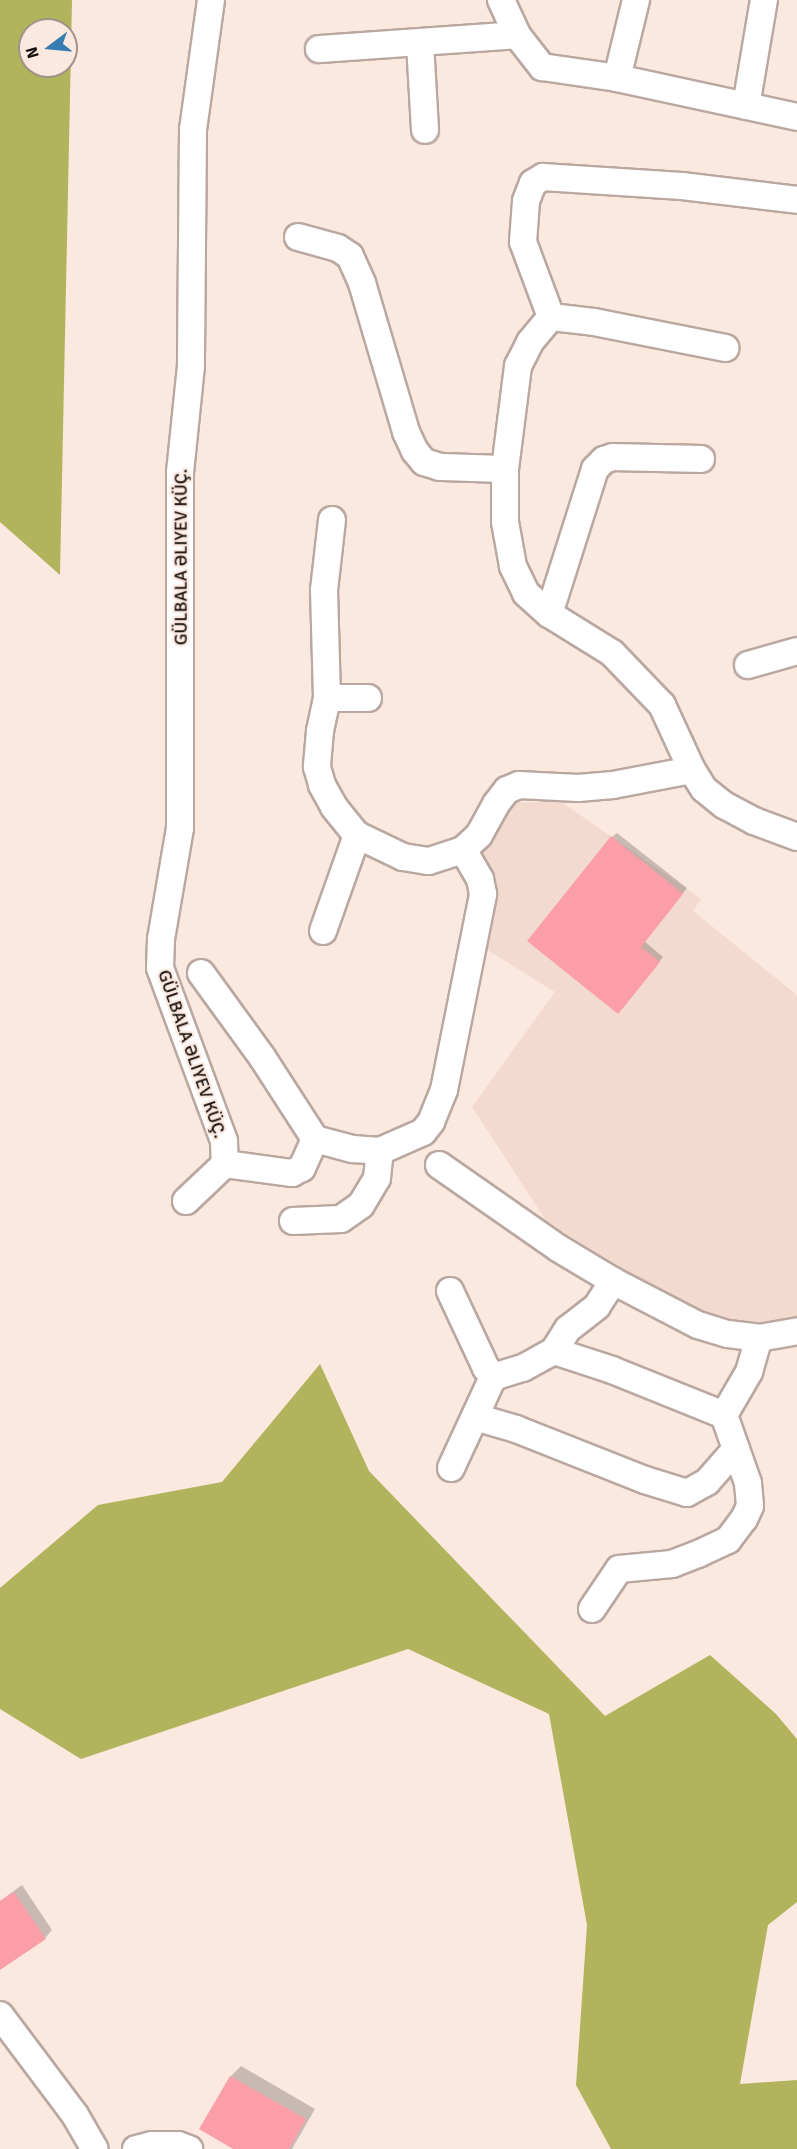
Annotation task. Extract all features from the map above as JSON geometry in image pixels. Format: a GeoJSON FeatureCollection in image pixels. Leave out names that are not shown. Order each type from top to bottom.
{"type":"FeatureCollection","features":[{"type":"Feature","properties":{"kind":"street","name":"GÜLBALA ƏLIYEV KÜÇ."},"geometry":{"type":"LineString","coordinates":[[211,0],[193,129],[191,366],[180,472],[180,828],[161,939],[160,968],[224,1141],[225,1164],[292,1173],[302,1168],[315,1139]]}},
{"type":"Feature","properties":{"kind":"street"},"geometry":{"type":"LineString","coordinates":[[501,0],[517,35],[542,67],[617,78],[797,117]]}},
{"type":"Feature","properties":{"kind":"street"},"geometry":{"type":"LineString","coordinates":[[617,78],[636,0]]}},
{"type":"Feature","properties":{"kind":"street"},"geometry":{"type":"LineString","coordinates":[[746,106],[765,0]]}},
{"type":"Feature","properties":{"kind":"street"},"geometry":{"type":"LineString","coordinates":[[319,49],[517,35]]}},
{"type":"Feature","properties":{"kind":"street"},"geometry":{"type":"LineString","coordinates":[[420,43],[425,130]]}},
{"type":"Feature","properties":{"kind":"street"},"geometry":{"type":"LineString","coordinates":[[551,317],[523,242],[526,201],[533,183],[543,177],[682,186],[797,200]]}},
{"type":"Feature","properties":{"kind":"street"},"geometry":{"type":"LineString","coordinates":[[298,237],[338,248],[350,256],[362,283],[406,432],[415,451],[424,462],[440,467],[505,469]]}},
{"type":"Feature","properties":{"kind":"street"},"geometry":{"type":"LineString","coordinates":[[551,317],[594,322],[725,348]]}},
{"type":"Feature","properties":{"kind":"street"},"geometry":{"type":"LineString","coordinates":[[551,317],[530,342],[518,366],[505,469],[505,522],[513,566],[526,593],[549,614],[612,653],[662,705],[692,770],[704,789],[724,805],[754,821],[797,837]]}},
{"type":"Feature","properties":{"kind":"street"},"geometry":{"type":"LineString","coordinates":[[549,614],[595,469],[604,460],[613,457],[701,459]]}},
{"type":"Feature","properties":{"kind":"street"},"geometry":{"type":"LineString","coordinates":[[332,520],[324,590],[327,698],[320,731],[317,767],[322,785],[334,807],[357,835],[403,857],[429,861],[463,850],[479,835],[496,804],[507,790],[519,785],[578,788],[613,785],[692,770]]}},
{"type":"Feature","properties":{"kind":"street"},"geometry":{"type":"LineString","coordinates":[[748,665],[797,651]]}},
{"type":"Feature","properties":{"kind":"street"},"geometry":{"type":"LineString","coordinates":[[327,698],[368,698]]}},
{"type":"Feature","properties":{"kind":"street"},"geometry":{"type":"LineString","coordinates":[[323,931],[357,835]]}},
{"type":"Feature","properties":{"kind":"street"},"geometry":{"type":"LineString","coordinates":[[201,973],[262,1057],[315,1139],[353,1149],[380,1151],[423,1131],[431,1122],[444,1090],[483,894],[480,879],[463,850]]}},
{"type":"Feature","properties":{"kind":"street"},"geometry":{"type":"LineString","coordinates":[[293,1221],[341,1219],[362,1205],[377,1178],[380,1151]]}},
{"type":"Feature","properties":{"kind":"street"},"geometry":{"type":"LineString","coordinates":[[186,1201],[225,1164]]}},
{"type":"Feature","properties":{"kind":"street"},"geometry":{"type":"LineString","coordinates":[[439,1165],[558,1248],[614,1281],[698,1325],[728,1334],[759,1338],[797,1331]]}},
{"type":"Feature","properties":{"kind":"street"},"geometry":{"type":"LineString","coordinates":[[451,1468],[493,1377],[523,1368],[554,1351],[568,1329],[597,1305],[614,1281]]}},
{"type":"Feature","properties":{"kind":"street"},"geometry":{"type":"LineString","coordinates":[[450,1291],[486,1368],[493,1377]]}},
{"type":"Feature","properties":{"kind":"street"},"geometry":{"type":"LineString","coordinates":[[724,1415],[749,1372],[759,1338]]}},
{"type":"Feature","properties":{"kind":"street"},"geometry":{"type":"LineString","coordinates":[[554,1351],[612,1370],[724,1415],[748,1483],[750,1506],[744,1519],[728,1540],[672,1564],[619,1569],[592,1609]]}},
{"type":"Feature","properties":{"kind":"street"},"geometry":{"type":"LineString","coordinates":[[475,1417],[516,1429],[645,1480],[687,1493],[707,1482],[736,1449]]}},
{"type":"Feature","properties":{"kind":"street"},"geometry":{"type":"LineString","coordinates":[[0,2015],[75,2115],[95,2149]]}},
{"type":"Feature","properties":{"kind":"street"},"geometry":{"type":"LineString","coordinates":[[136,2149],[178,2145],[189,2149]]}},
{"type":"Feature","properties":{"kind":"shaded area"},"geometry":{"type":"Polygon","coordinates":[[[560,801],[701,899],[693,911],[797,995],[797,1318],[754,1327],[710,1321],[547,1222],[472,1107],[555,992],[475,942],[475,855],[512,803],[560,801]]]}},
{"type":"Feature","properties":{"kind":"green space"},"geometry":{"type":"Polygon","coordinates":[[[0,0],[72,0],[72,18],[18,18],[18,78],[70,78],[60,575],[0,522],[0,0]]]}},
{"type":"Feature","properties":{"kind":"green space"},"geometry":{"type":"Polygon","coordinates":[[[320,1364],[369,1471],[605,1716],[710,1655],[776,1714],[797,1739],[797,1902],[768,1925],[740,2084],[797,2080],[797,2149],[611,2149],[576,2085],[587,1925],[549,1714],[408,1649],[81,1759],[0,1709],[0,1588],[98,1505],[222,1482],[320,1364]]]}},
{"type":"Feature","properties":{"kind":"building"},"geometry":{"type":"Polygon","coordinates":[[[611,836],[683,894],[641,947],[660,962],[618,1014],[527,941],[611,836]]]}},
{"type":"Feature","properties":{"kind":"building"},"geometry":{"type":"Polygon","coordinates":[[[14,1892],[46,1939],[0,1970],[0,1901],[14,1892]]]}},
{"type":"Feature","properties":{"kind":"building"},"geometry":{"type":"Polygon","coordinates":[[[230,2076],[306,2119],[289,2149],[233,2149],[199,2129],[230,2076]]]}}]}
